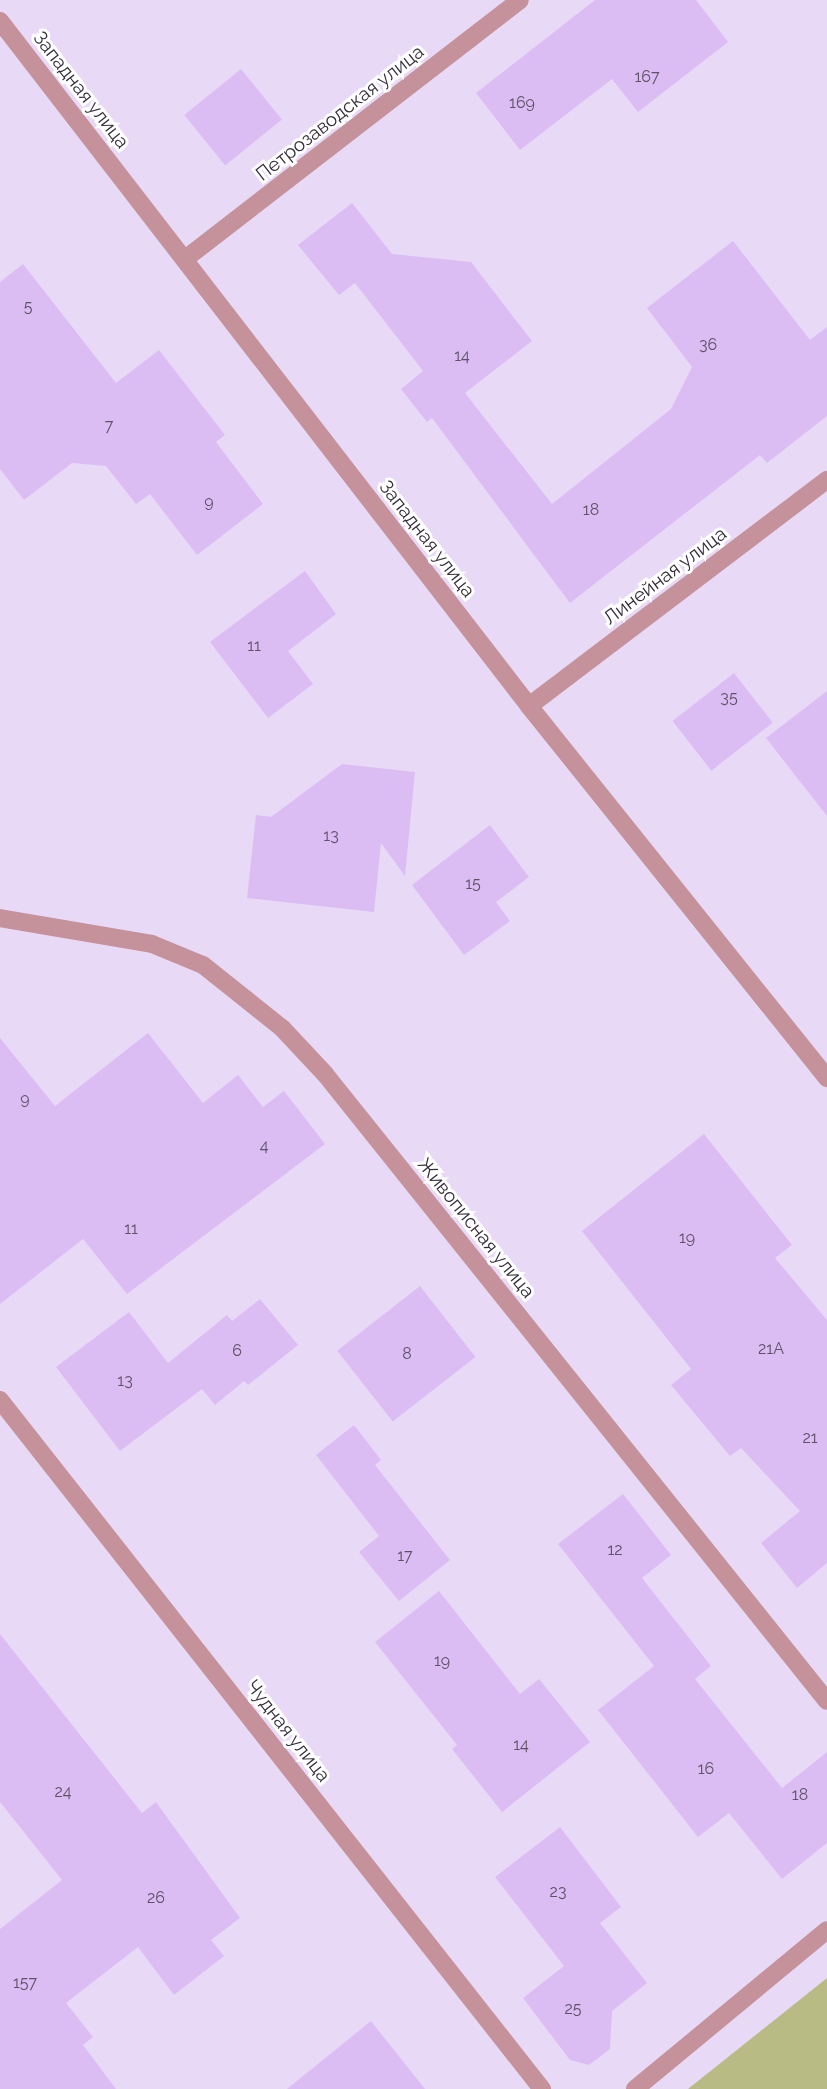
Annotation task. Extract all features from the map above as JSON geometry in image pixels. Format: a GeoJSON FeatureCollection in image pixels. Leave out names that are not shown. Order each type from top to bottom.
{"type":"FeatureCollection","features":[{"type":"Feature","properties":{"kind":"street","name":"Петрозаводская улица"},"geometry":{"type":"LineString","coordinates":[[185,259],[520,0]]}},
{"type":"Feature","properties":{"kind":"street","name":"Западная улица"},"geometry":{"type":"LineString","coordinates":[[0,21],[529,706],[827,1078]]}},
{"type":"Feature","properties":{"kind":"street","name":"Линейная улица"},"geometry":{"type":"LineString","coordinates":[[529,706],[827,480]]}},
{"type":"Feature","properties":{"kind":"street","name":"Живописная улица"},"geometry":{"type":"LineString","coordinates":[[0,918],[152,944],[203,965],[282,1028],[325,1074],[827,1700]]}},
{"type":"Feature","properties":{"kind":"street","name":"Чудная улица"},"geometry":{"type":"LineString","coordinates":[[0,1400],[542,2089]]}},
{"type":"Feature","properties":{"kind":"street"},"geometry":{"type":"LineString","coordinates":[[635,2089],[827,1930]]}},
{"type":"Feature","properties":{"kind":"green space"},"geometry":{"type":"Polygon","coordinates":[[[827,1978],[827,2089],[688,2089],[827,1978]]]}},
{"type":"Feature","properties":{"kind":"building"},"geometry":{"type":"Polygon","coordinates":[[[595,0],[696,0],[728,42],[638,112],[612,79],[520,150],[476,93],[595,0]]]}},
{"type":"Feature","properties":{"kind":"building"},"geometry":{"type":"Polygon","coordinates":[[[241,69],[282,120],[225,165],[184,115],[241,69]]]}},
{"type":"Feature","properties":{"kind":"building"},"geometry":{"type":"Polygon","coordinates":[[[352,203],[392,254],[471,262],[532,341],[465,393],[552,504],[671,409],[692,367],[647,308],[733,241],[810,340],[827,327],[827,416],[767,463],[760,455],[570,603],[432,418],[427,422],[401,389],[423,371],[355,283],[339,295],[298,245],[352,203]]]}},
{"type":"Feature","properties":{"kind":"building"},"geometry":{"type":"Polygon","coordinates":[[[23,264],[116,383],[159,350],[225,435],[216,442],[263,504],[197,555],[150,494],[136,504],[106,466],[72,463],[24,500],[0,469],[0,282],[23,264]]]}},
{"type":"Feature","properties":{"kind":"building"},"geometry":{"type":"Polygon","coordinates":[[[305,571],[336,614],[288,651],[313,684],[268,718],[210,642],[305,571]]]}},
{"type":"Feature","properties":{"kind":"building"},"geometry":{"type":"Polygon","coordinates":[[[734,673],[773,723],[711,771],[673,721],[734,673]]]}},
{"type":"Feature","properties":{"kind":"building"},"geometry":{"type":"Polygon","coordinates":[[[827,691],[827,816],[766,738],[827,691]]]}},
{"type":"Feature","properties":{"kind":"building"},"geometry":{"type":"Polygon","coordinates":[[[342,764],[415,772],[405,876],[381,843],[374,912],[247,898],[256,815],[271,817],[342,764]]]}},
{"type":"Feature","properties":{"kind":"building"},"geometry":{"type":"Polygon","coordinates":[[[490,825],[529,877],[496,902],[510,921],[464,955],[412,885],[490,825]]]}},
{"type":"Feature","properties":{"kind":"building"},"geometry":{"type":"Polygon","coordinates":[[[148,1033],[203,1103],[238,1075],[263,1107],[284,1091],[325,1144],[127,1294],[83,1239],[0,1304],[0,1038],[55,1106],[148,1033]]]}},
{"type":"Feature","properties":{"kind":"building"},"geometry":{"type":"Polygon","coordinates":[[[704,1134],[792,1245],[775,1258],[827,1320],[827,1563],[797,1588],[761,1543],[800,1511],[741,1448],[730,1456],[671,1385],[691,1369],[582,1231],[704,1134]]]}},
{"type":"Feature","properties":{"kind":"building"},"geometry":{"type":"Polygon","coordinates":[[[420,1286],[475,1357],[393,1422],[337,1351],[420,1286]]]}},
{"type":"Feature","properties":{"kind":"building"},"geometry":{"type":"Polygon","coordinates":[[[260,1299],[298,1345],[248,1385],[244,1381],[215,1405],[202,1389],[120,1451],[56,1367],[129,1312],[168,1363],[227,1315],[232,1321],[260,1299]]]}},
{"type":"Feature","properties":{"kind":"building"},"geometry":{"type":"Polygon","coordinates":[[[354,1425],[381,1460],[375,1465],[450,1560],[399,1601],[359,1552],[379,1536],[316,1455],[354,1425]]]}},
{"type":"Feature","properties":{"kind":"building"},"geometry":{"type":"Polygon","coordinates":[[[623,1494],[671,1555],[642,1578],[711,1666],[695,1679],[782,1788],[827,1752],[827,1843],[782,1879],[729,1813],[698,1837],[598,1710],[654,1666],[558,1544],[623,1494]]]}},
{"type":"Feature","properties":{"kind":"building"},"geometry":{"type":"Polygon","coordinates":[[[439,1591],[520,1694],[539,1679],[590,1742],[502,1812],[452,1749],[457,1745],[375,1642],[439,1591]]]}},
{"type":"Feature","properties":{"kind":"building"},"geometry":{"type":"Polygon","coordinates":[[[0,1634],[142,1813],[156,1802],[240,1918],[211,1940],[224,1956],[174,1995],[138,1947],[66,2003],[93,2037],[83,2045],[116,2089],[0,2089],[0,1929],[62,1880],[0,1802],[0,1634]]]}},
{"type":"Feature","properties":{"kind":"building"},"geometry":{"type":"Polygon","coordinates":[[[560,1827],[621,1907],[600,1923],[647,1983],[612,2011],[610,2049],[589,2065],[570,2060],[523,1998],[564,1966],[495,1877],[560,1827]]]}},
{"type":"Feature","properties":{"kind":"building"},"geometry":{"type":"Polygon","coordinates":[[[371,2021],[425,2089],[287,2089],[371,2021]]]}}]}
